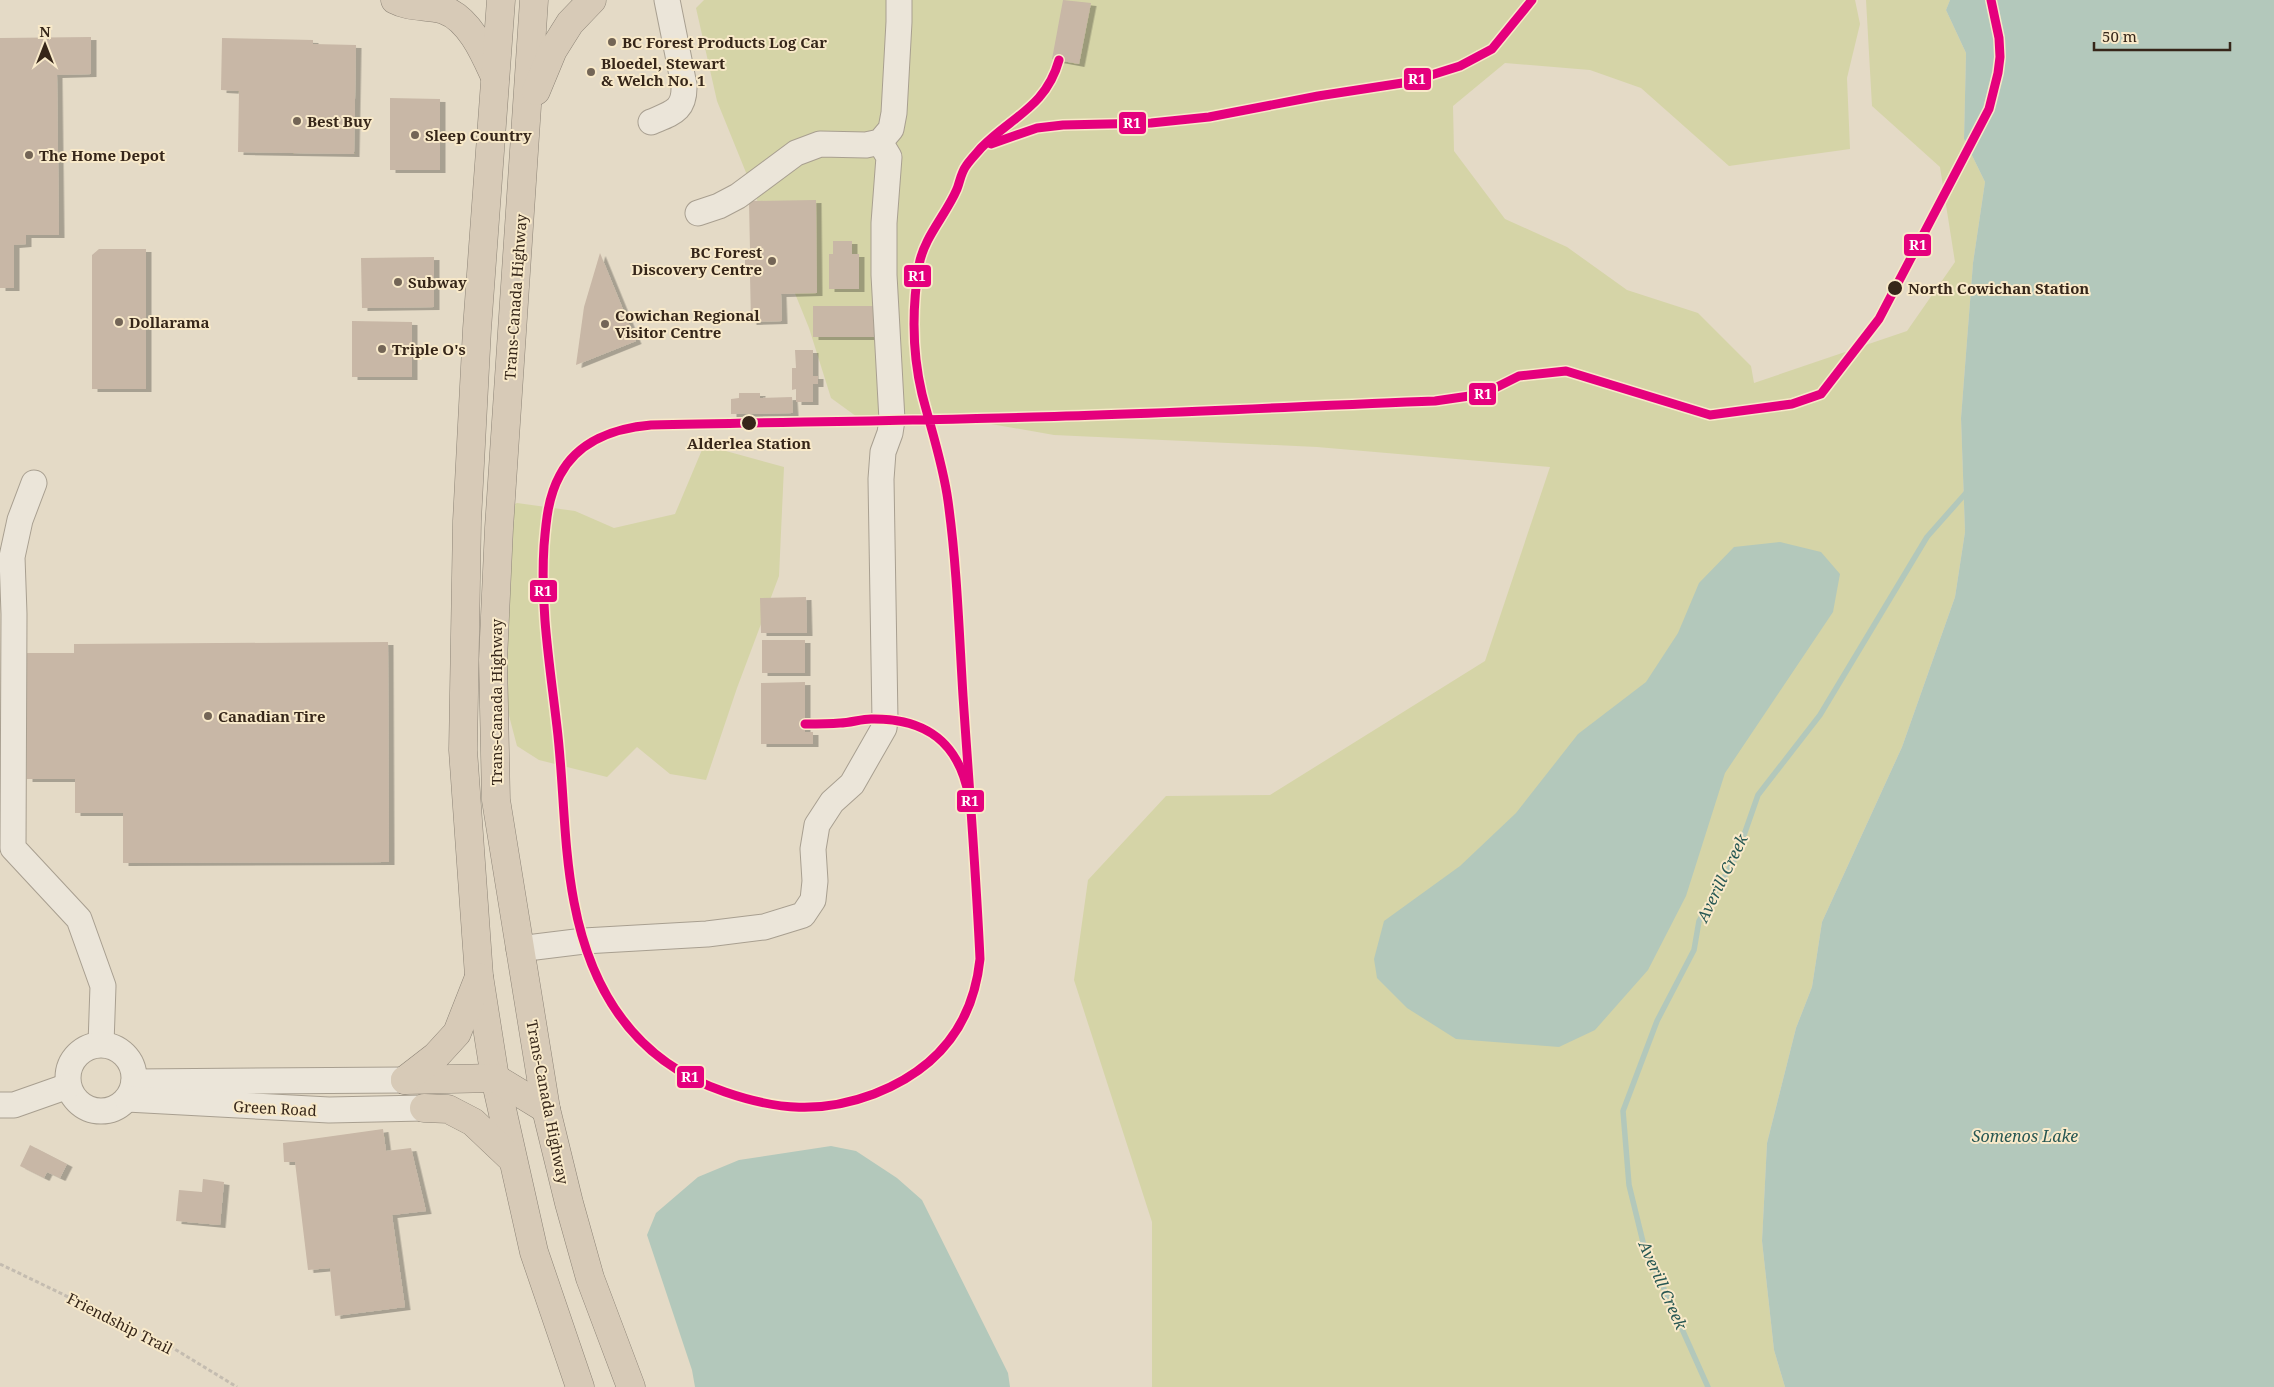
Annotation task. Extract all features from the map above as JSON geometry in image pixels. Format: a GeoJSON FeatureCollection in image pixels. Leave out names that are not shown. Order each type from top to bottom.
{"type":"FeatureCollection","features":[{"type":"Feature","properties":{"kind":"highway"},"geometry":{"type":"LineString","coordinates":[[395,0],[402,4],[446,11],[465,25],[481,47],[496,81]]}},
{"type":"Feature","properties":{"kind":"highway","name":"Trans-Canada Highway"},"geometry":{"type":"LineString","coordinates":[[500,0],[496,81],[477,329],[467,521],[464,750],[479,976],[495,1078],[534,1252],[580,1387]]}},
{"type":"Feature","properties":{"kind":"highway","name":"Trans-Canada Highway"},"geometry":{"type":"LineString","coordinates":[[534,0],[499,528],[493,660],[496,800],[546,1109],[590,1278],[631,1387]]}},
{"type":"Feature","properties":{"kind":"highway"},"geometry":{"type":"LineString","coordinates":[[528,108],[553,50],[570,23],[592,0]]}},
{"type":"Feature","properties":{"kind":"highway"},"geometry":{"type":"LineString","coordinates":[[405,1080],[436,1056],[457,1032],[479,976]]}},
{"type":"Feature","properties":{"kind":"highway"},"geometry":{"type":"LineString","coordinates":[[405,1080],[495,1078],[546,1109]]}},
{"type":"Feature","properties":{"kind":"highway"},"geometry":{"type":"LineString","coordinates":[[424,1108],[448,1109],[473,1122],[512,1159]]}},
{"type":"Feature","properties":{"kind":"street"},"geometry":{"type":"LineString","coordinates":[[651,122],[672,113],[679,107],[684,97],[684,85],[667,0]]}},
{"type":"Feature","properties":{"kind":"street"},"geometry":{"type":"LineString","coordinates":[[698,213],[719,206],[738,196],[796,153],[820,144],[866,145],[880,142],[891,129],[894,113],[899,0]]}},
{"type":"Feature","properties":{"kind":"street"},"geometry":{"type":"LineString","coordinates":[[519,949],[584,941],[707,934],[764,927],[803,915],[813,900],[815,881],[813,849],[818,826],[832,802],[852,784],[884,728],[885,720],[881,479],[883,452],[890,433],[892,420],[884,275],[884,223],[889,157],[880,142]]}},
{"type":"Feature","properties":{"kind":"street"},"geometry":{"type":"LineString","coordinates":[[34,483],[20,520],[12,557],[7,614],[6,772],[13,848],[78,919],[103,986],[102,1044]]}},
{"type":"Feature","properties":{"kind":"street"},"geometry":{"type":"LineString","coordinates":[[102,1044],[119,1050],[131,1064],[130,1091],[112,1110],[93,1111],[77,1102],[68,1086],[69,1066],[82,1050],[102,1044]]}},
{"type":"Feature","properties":{"kind":"street","name":"Green Road"},"geometry":{"type":"LineString","coordinates":[[130,1091],[405,1080]]}},
{"type":"Feature","properties":{"kind":"street"},"geometry":{"type":"LineString","coordinates":[[0,1105],[14,1105],[68,1086]]}},
{"type":"Feature","properties":{"kind":"street","name":"Green Road"},"geometry":{"type":"LineString","coordinates":[[130,1091],[329,1110],[424,1108]]}},
{"type":"Feature","properties":{"kind":"path","name":"Friendship Trail"},"geometry":{"type":"LineString","coordinates":[[0,1264],[168,1345],[237,1387]]}},
{"type":"Feature","properties":{"kind":"green space"},"geometry":{"type":"Polygon","coordinates":[[[704,0],[1855,0],[1860,24],[1847,78],[1850,149],[1729,166],[1641,88],[1590,70],[1505,63],[1453,106],[1454,151],[1505,219],[1567,247],[1627,290],[1698,313],[1751,366],[1754,383],[1907,331],[1955,262],[1940,167],[1872,106],[1866,0],[1950,0],[1946,10],[1966,53],[1964,139],[1985,182],[1973,263],[1961,418],[1965,532],[1955,597],[1902,747],[1822,922],[1812,987],[1796,1028],[1767,1143],[1762,1241],[1774,1350],[1785,1387],[1152,1387],[1152,1222],[1074,980],[1088,880],[1166,796],[1270,795],[1485,661],[1550,467],[1317,447],[1054,435],[968,420],[864,422],[831,398],[809,328],[717,101],[696,8],[704,0]]]}},
{"type":"Feature","properties":{"kind":"green space"},"geometry":{"type":"Polygon","coordinates":[[[704,445],[784,467],[779,576],[737,688],[706,780],[670,774],[637,747],[607,777],[539,760],[517,746],[506,704],[500,511],[517,503],[575,511],[614,528],[675,514],[704,445]]]}},
{"type":"Feature","properties":{"kind":"water","name":"Somenos Lake"},"geometry":{"type":"Polygon","coordinates":[[[1950,0],[2274,0],[2274,1387],[1785,1387],[1774,1350],[1762,1241],[1767,1143],[1796,1028],[1812,987],[1822,922],[1902,747],[1955,597],[1965,532],[1961,418],[1973,263],[1985,182],[1964,139],[1966,53],[1946,10],[1950,0]]]}},
{"type":"Feature","properties":{"kind":"water"},"geometry":{"type":"Polygon","coordinates":[[[1780,542],[1821,552],[1840,574],[1833,612],[1725,773],[1686,896],[1648,970],[1595,1030],[1559,1047],[1456,1039],[1407,1008],[1377,978],[1374,959],[1384,921],[1460,866],[1516,813],[1578,734],[1646,682],[1678,633],[1699,583],[1734,547],[1780,542]]]}},
{"type":"Feature","properties":{"kind":"water"},"geometry":{"type":"Polygon","coordinates":[[[831,1146],[856,1151],[897,1178],[922,1200],[1008,1373],[1010,1387],[695,1387],[692,1370],[647,1235],[656,1213],[698,1177],[739,1160],[831,1146]]]}},
{"type":"Feature","properties":{"kind":"building"},"geometry":{"type":"Polygon","coordinates":[[[1063,0],[1091,3],[1079,64],[1052,59],[1063,0]]]}},
{"type":"Feature","properties":{"kind":"building","name":"The Home Depot"},"geometry":{"type":"Polygon","coordinates":[[[91,37],[91,74],[57,75],[59,235],[26,235],[26,244],[14,245],[14,288],[0,288],[0,38],[91,37]]]}},
{"type":"Feature","properties":{"kind":"building","name":"Best Buy"},"geometry":{"type":"Polygon","coordinates":[[[222,38],[313,40],[313,44],[356,45],[354,154],[238,152],[239,91],[221,90],[222,38]]]}},
{"type":"Feature","properties":{"kind":"building","name":"Sleep Country"},"geometry":{"type":"Polygon","coordinates":[[[390,98],[440,99],[440,170],[390,170],[390,98]]]}},
{"type":"Feature","properties":{"kind":"building"},"geometry":{"type":"Polygon","coordinates":[[[816,200],[817,293],[781,294],[782,321],[751,322],[750,275],[745,275],[745,251],[750,251],[749,201],[816,200]]]}},
{"type":"Feature","properties":{"kind":"building"},"geometry":{"type":"Polygon","coordinates":[[[833,241],[852,241],[852,254],[859,254],[859,289],[829,289],[829,254],[833,254],[833,241]]]}},
{"type":"Feature","properties":{"kind":"building","name":"Dollarama"},"geometry":{"type":"Polygon","coordinates":[[[99,249],[146,249],[146,389],[92,389],[92,255],[99,249]]]}},
{"type":"Feature","properties":{"kind":"building","name":"Cowichan Regional Visitor Centre"},"geometry":{"type":"Polygon","coordinates":[[[600,253],[636,341],[576,365],[584,307],[600,253]]]}},
{"type":"Feature","properties":{"kind":"building","name":"Subway"},"geometry":{"type":"Polygon","coordinates":[[[434,257],[434,307],[362,308],[361,258],[434,257]]]}},
{"type":"Feature","properties":{"kind":"building"},"geometry":{"type":"Polygon","coordinates":[[[813,306],[879,306],[879,337],[813,337],[813,306]]]}},
{"type":"Feature","properties":{"kind":"building","name":"Triple O's"},"geometry":{"type":"Polygon","coordinates":[[[352,321],[412,322],[412,377],[352,377],[352,321]]]}},
{"type":"Feature","properties":{"kind":"building"},"geometry":{"type":"Polygon","coordinates":[[[795,350],[813,350],[813,376],[818,376],[818,384],[813,384],[813,402],[796,402],[796,389],[792,390],[792,368],[796,368],[795,350]]]}},
{"type":"Feature","properties":{"kind":"building"},"geometry":{"type":"Polygon","coordinates":[[[739,393],[760,393],[760,398],[792,397],[793,413],[731,414],[731,399],[739,398],[739,393]]]}},
{"type":"Feature","properties":{"kind":"building"},"geometry":{"type":"Polygon","coordinates":[[[806,597],[807,633],[761,633],[760,598],[806,597]]]}},
{"type":"Feature","properties":{"kind":"building"},"geometry":{"type":"Polygon","coordinates":[[[762,640],[805,640],[805,673],[762,673],[762,640]]]}},
{"type":"Feature","properties":{"kind":"building","name":"Canadian Tire"},"geometry":{"type":"Polygon","coordinates":[[[388,642],[389,862],[123,863],[123,813],[75,813],[75,779],[27,779],[27,653],[74,653],[74,644],[388,642]]]}},
{"type":"Feature","properties":{"kind":"building"},"geometry":{"type":"Polygon","coordinates":[[[805,682],[805,732],[813,732],[813,744],[761,744],[761,683],[805,682]]]}},
{"type":"Feature","properties":{"kind":"building"},"geometry":{"type":"Polygon","coordinates":[[[383,1129],[386,1151],[411,1148],[426,1211],[392,1215],[405,1307],[335,1316],[330,1268],[308,1270],[295,1162],[284,1162],[283,1143],[383,1129]]]}},
{"type":"Feature","properties":{"kind":"building"},"geometry":{"type":"Polygon","coordinates":[[[30,1145],[67,1164],[60,1178],[47,1172],[44,1178],[20,1166],[30,1145]]]}},
{"type":"Feature","properties":{"kind":"building"},"geometry":{"type":"Polygon","coordinates":[[[203,1179],[224,1182],[220,1225],[176,1221],[179,1190],[202,1192],[203,1179]]]}},
{"type":"Feature","properties":{"kind":"waterway","name":"Averill Creek"},"geometry":{"type":"LineString","coordinates":[[1708,1387],[1643,1242],[1629,1185],[1623,1111],[1657,1021],[1694,950],[1699,921],[1737,855],[1758,795],[1820,715],[1927,537],[1965,494]]}},
{"type":"Feature","properties":{"kind":"transit line","name":"R1"},"geometry":{"type":"LineString","coordinates":[[991,144],[1037,128],[1063,125],[1151,123],[1209,117],[1318,96],[1409,82],[1460,66],[1492,49],[1532,0]]}},
{"type":"Feature","properties":{"kind":"transit line","name":"R1"},"geometry":{"type":"LineString","coordinates":[[1059,60],[1046,89],[1037,100],[992,137],[964,169],[957,189],[930,236],[922,255],[915,297],[914,330],[916,362],[925,407],[929,420],[933,433],[943,474],[954,550],[980,959],[976,983],[960,1025],[948,1043],[916,1072],[896,1084],[855,1100],[817,1107],[781,1106],[744,1098],[694,1079],[666,1062],[643,1042],[622,1020],[606,994],[592,965],[582,935],[570,880],[543,591],[544,546],[548,509],[560,475],[577,453],[587,445],[611,433],[651,425],[890,420],[938,420],[1083,416],[1435,401],[1483,394],[1519,376],[1566,371],[1710,415],[1792,404],[1821,394],[1879,319],[1989,109],[2000,57],[1999,38],[1991,0]]}},
{"type":"Feature","properties":{"kind":"transit line","name":"R1"},"geometry":{"type":"LineString","coordinates":[[805,724],[844,723],[871,719],[908,723],[924,729],[937,737],[957,761],[969,797]]}},
{"type":"Feature","properties":{"kind":"place","name":"BC Forest Products Log Car"},"geometry":{"type":"Point","coordinates":[612,42]}},
{"type":"Feature","properties":{"kind":"place","name":"Bloedel, Stewart & Welch No. 1"},"geometry":{"type":"Point","coordinates":[591,72]}},
{"type":"Feature","properties":{"kind":"place","name":"Best Buy"},"geometry":{"type":"Point","coordinates":[297,121]}},
{"type":"Feature","properties":{"kind":"place","name":"Sleep Country"},"geometry":{"type":"Point","coordinates":[415,135]}},
{"type":"Feature","properties":{"kind":"place","name":"The Home Depot"},"geometry":{"type":"Point","coordinates":[29,155]}},
{"type":"Feature","properties":{"kind":"place","name":"BC Forest Discovery Centre"},"geometry":{"type":"Point","coordinates":[772,261]}},
{"type":"Feature","properties":{"kind":"place","name":"Subway"},"geometry":{"type":"Point","coordinates":[398,282]}},
{"type":"Feature","properties":{"kind":"place","name":"North Cowichan Station"},"geometry":{"type":"Point","coordinates":[1895,288]}},
{"type":"Feature","properties":{"kind":"place","name":"Dollarama"},"geometry":{"type":"Point","coordinates":[119,322]}},
{"type":"Feature","properties":{"kind":"place","name":"Cowichan Regional Visitor Centre"},"geometry":{"type":"Point","coordinates":[605,324]}},
{"type":"Feature","properties":{"kind":"place","name":"Triple O's"},"geometry":{"type":"Point","coordinates":[382,349]}},
{"type":"Feature","properties":{"kind":"place","name":"Alderlea Station"},"geometry":{"type":"Point","coordinates":[749,423]}},
{"type":"Feature","properties":{"kind":"place","name":"Canadian Tire"},"geometry":{"type":"Point","coordinates":[208,716]}}]}
